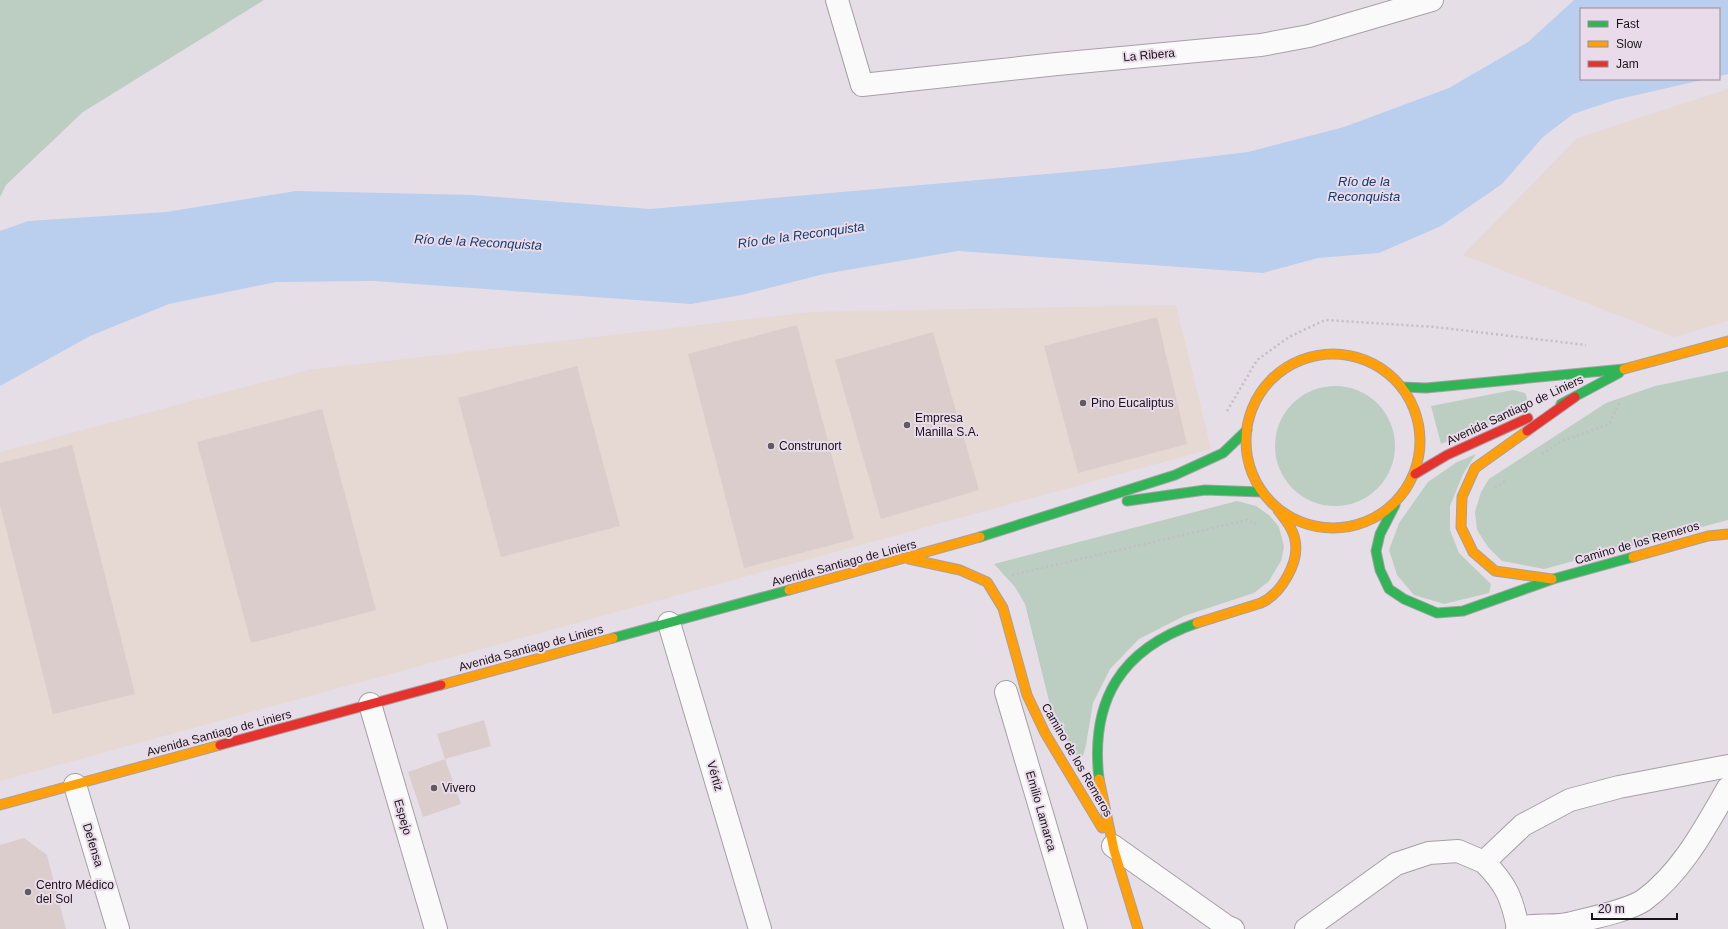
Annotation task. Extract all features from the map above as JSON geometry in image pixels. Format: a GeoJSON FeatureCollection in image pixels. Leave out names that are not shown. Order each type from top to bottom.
{"type":"FeatureCollection","features":[{"type":"Feature","properties":{"kind":"main road","name":"Avenida Santiago de Liniers"},"geometry":{"type":"LineString","coordinates":[[1402,386],[1426,388],[1625,369],[1728,341]]}},
{"type":"Feature","properties":{"kind":"main road"},"geometry":{"type":"LineString","coordinates":[[1324,354],[1353,356],[1380,367],[1402,386],[1413,406],[1420,428],[1420,452],[1415,474],[1406,490],[1396,503],[1375,518],[1350,527],[1324,528],[1299,522],[1277,508],[1262,492],[1252,472],[1246,452],[1247,430],[1255,402],[1272,379],[1296,362],[1324,354]]}},
{"type":"Feature","properties":{"kind":"main road","name":"Avenida Santiago de Liniers"},"geometry":{"type":"LineString","coordinates":[[1415,474],[1447,455],[1575,398],[1625,369]]}},
{"type":"Feature","properties":{"kind":"main road","name":"Camino de los Remeros"},"geometry":{"type":"LineString","coordinates":[[1553,579],[1495,571],[1473,552],[1461,527],[1462,497],[1475,468],[1575,398]]}},
{"type":"Feature","properties":{"kind":"main road","name":"Avenida Santiago de Liniers"},"geometry":{"type":"LineString","coordinates":[[0,805],[908,558],[1068,510],[1174,475],[1223,453],[1247,430]]}},
{"type":"Feature","properties":{"kind":"main road","name":"Avenida Santiago de Liniers"},"geometry":{"type":"LineString","coordinates":[[1068,510],[1205,490],[1262,492]]}},
{"type":"Feature","properties":{"kind":"main road","name":"Camino de los Remeros"},"geometry":{"type":"LineString","coordinates":[[1396,503],[1380,534],[1376,551],[1380,570],[1389,589],[1404,599],[1437,613],[1463,611],[1553,579],[1708,536],[1728,534]]}},
{"type":"Feature","properties":{"kind":"main road","name":"Camino de los Remeros"},"geometry":{"type":"LineString","coordinates":[[1138,929],[1114,846],[1100,789],[1096,745],[1101,712],[1112,688],[1131,662],[1151,644],[1174,631],[1241,610],[1268,599],[1290,573],[1296,545],[1292,531],[1277,508]]}},
{"type":"Feature","properties":{"kind":"main road","name":"Camino de los Remeros"},"geometry":{"type":"LineString","coordinates":[[908,558],[960,570],[987,582],[1003,608],[1027,695],[1045,733],[1114,846]]}},
{"type":"Feature","properties":{"kind":"street","name":"La Ribera"},"geometry":{"type":"LineString","coordinates":[[837,0],[862,86],[1057,64],[1261,45],[1309,36],[1432,0]]}},
{"type":"Feature","properties":{"kind":"street","name":"Vértiz"},"geometry":{"type":"LineString","coordinates":[[669,623],[760,929]]}},
{"type":"Feature","properties":{"kind":"street","name":"Emilio Lamarca"},"geometry":{"type":"LineString","coordinates":[[1006,692],[1076,929]]}},
{"type":"Feature","properties":{"kind":"street","name":"Espejo"},"geometry":{"type":"LineString","coordinates":[[370,704],[436,929]]}},
{"type":"Feature","properties":{"kind":"street"},"geometry":{"type":"LineString","coordinates":[[1484,862],[1523,825],[1570,800],[1619,787],[1728,766]]}},
{"type":"Feature","properties":{"kind":"street","name":"Defensa"},"geometry":{"type":"LineString","coordinates":[[75,784],[118,929]]}},
{"type":"Feature","properties":{"kind":"street"},"geometry":{"type":"LineString","coordinates":[[1306,929],[1396,864],[1429,853],[1458,851],[1484,862],[1499,877],[1513,902],[1518,928],[1565,925],[1617,911],[1643,900],[1674,872],[1702,832],[1728,788]]}},
{"type":"Feature","properties":{"kind":"street"},"geometry":{"type":"LineString","coordinates":[[1114,846],[1226,926],[1233,929]]}},
{"type":"Feature","properties":{"kind":"path"},"geometry":{"type":"LineString","coordinates":[[1227,412],[1257,360],[1289,337],[1325,320],[1435,327],[1588,345]]}},
{"type":"Feature","properties":{"kind":"path"},"geometry":{"type":"LineString","coordinates":[[1536,459],[1562,441],[1609,424],[1621,399]]}},
{"type":"Feature","properties":{"kind":"path"},"geometry":{"type":"LineString","coordinates":[[1492,491],[1510,477]]}},
{"type":"Feature","properties":{"kind":"path"},"geometry":{"type":"LineString","coordinates":[[1010,576],[1248,520],[1262,527]]}},
{"type":"Feature","properties":{"kind":"shaded area"},"geometry":{"type":"Polygon","coordinates":[[[1728,89],[1728,321],[1674,337],[1463,255],[1577,138],[1728,89]]]}},
{"type":"Feature","properties":{"kind":"shaded area"},"geometry":{"type":"Polygon","coordinates":[[[1176,305],[1211,449],[0,781],[0,452],[309,370],[811,312],[1176,305]]]}},
{"type":"Feature","properties":{"kind":"green space"},"geometry":{"type":"Polygon","coordinates":[[[0,0],[264,0],[83,112],[6,185],[0,197],[0,0]]]}},
{"type":"Feature","properties":{"kind":"green space"},"geometry":{"type":"Polygon","coordinates":[[[1728,371],[1728,520],[1544,569],[1502,561],[1488,547],[1477,530],[1475,512],[1481,492],[1489,479],[1606,403],[1655,386],[1728,371]]]}},
{"type":"Feature","properties":{"kind":"green space"},"geometry":{"type":"Polygon","coordinates":[[[1335,386],[1358,391],[1368,396],[1377,404],[1385,413],[1390,423],[1395,446],[1390,469],[1385,479],[1377,488],[1368,496],[1358,501],[1335,506],[1312,501],[1302,496],[1293,488],[1285,479],[1280,469],[1275,446],[1280,423],[1285,413],[1293,404],[1302,396],[1312,391],[1335,386]]]}},
{"type":"Feature","properties":{"kind":"green space"},"geometry":{"type":"Polygon","coordinates":[[[1513,390],[1525,393],[1527,398],[1527,403],[1520,411],[1441,444],[1431,406],[1513,390]]]}},
{"type":"Feature","properties":{"kind":"green space"},"geometry":{"type":"Polygon","coordinates":[[[1476,454],[1463,474],[1450,506],[1450,530],[1459,553],[1491,584],[1489,593],[1444,604],[1414,595],[1397,575],[1389,550],[1399,523],[1428,482],[1457,462],[1476,454]]]}},
{"type":"Feature","properties":{"kind":"green space"},"geometry":{"type":"Polygon","coordinates":[[[1237,501],[1256,506],[1270,516],[1279,527],[1284,547],[1281,561],[1269,581],[1254,593],[1184,616],[1139,639],[1110,669],[1093,703],[1083,756],[1073,755],[1050,705],[1025,604],[1015,587],[994,564],[1237,501]]]}},
{"type":"Feature","properties":{"kind":"water","name":"Río de la Reconquista"},"geometry":{"type":"Polygon","coordinates":[[[1574,0],[1728,0],[1728,74],[1720,76],[1720,8],[1580,8],[1580,80],[1702,80],[1615,100],[1573,114],[1543,137],[1502,184],[1441,226],[1379,253],[1318,258],[1263,273],[958,251],[824,274],[741,295],[691,304],[374,281],[276,282],[169,304],[90,336],[0,386],[0,231],[28,221],[166,212],[296,191],[473,195],[650,209],[1114,168],[1248,152],[1344,127],[1449,88],[1528,42],[1574,0]]]}},
{"type":"Feature","properties":{"kind":"building"},"geometry":{"type":"Polygon","coordinates":[[[1157,317],[1187,444],[1078,473],[1044,346],[1157,317]]]}},
{"type":"Feature","properties":{"kind":"building","name":"Construnort"},"geometry":{"type":"Polygon","coordinates":[[[797,325],[854,539],[744,568],[688,354],[797,325]]]}},
{"type":"Feature","properties":{"kind":"building","name":"Empresa Manilla S.A."},"geometry":{"type":"Polygon","coordinates":[[[933,332],[979,490],[881,519],[835,360],[933,332]]]}},
{"type":"Feature","properties":{"kind":"building"},"geometry":{"type":"Polygon","coordinates":[[[577,366],[620,526],[501,557],[458,398],[577,366]]]}},
{"type":"Feature","properties":{"kind":"building"},"geometry":{"type":"Polygon","coordinates":[[[322,409],[376,610],[251,643],[197,442],[322,409]]]}},
{"type":"Feature","properties":{"kind":"building"},"geometry":{"type":"Polygon","coordinates":[[[72,445],[135,694],[53,714],[0,505],[0,463],[72,445]]]}},
{"type":"Feature","properties":{"kind":"building","name":"Vivero"},"geometry":{"type":"Polygon","coordinates":[[[484,720],[491,746],[445,759],[437,734],[484,720]]]}},
{"type":"Feature","properties":{"kind":"building","name":"Vivero"},"geometry":{"type":"Polygon","coordinates":[[[445,759],[461,804],[423,817],[408,772],[445,759]]]}},
{"type":"Feature","properties":{"kind":"building","name":"Centro Médico del Sol"},"geometry":{"type":"Polygon","coordinates":[[[24,838],[47,855],[66,929],[0,929],[0,845],[24,838]]]}},
{"type":"Feature","properties":{"kind":"traffic: fast"},"geometry":{"type":"LineString","coordinates":[[1402,387],[1426,388],[1624,369]]}},
{"type":"Feature","properties":{"kind":"traffic: fast"},"geometry":{"type":"LineString","coordinates":[[1561,404],[1619,373]]}},
{"type":"Feature","properties":{"kind":"traffic: fast"},"geometry":{"type":"LineString","coordinates":[[980,537],[1175,475],[1223,453],[1247,430]]}},
{"type":"Feature","properties":{"kind":"traffic: fast"},"geometry":{"type":"LineString","coordinates":[[1127,501],[1205,490],[1262,492]]}},
{"type":"Feature","properties":{"kind":"traffic: fast"},"geometry":{"type":"LineString","coordinates":[[1395,505],[1380,534],[1376,551],[1380,570],[1389,589],[1404,599],[1437,613],[1463,611],[1553,579],[1633,557]]}},
{"type":"Feature","properties":{"kind":"traffic: fast"},"geometry":{"type":"LineString","coordinates":[[613,638],[789,590]]}},
{"type":"Feature","properties":{"kind":"traffic: fast"},"geometry":{"type":"LineString","coordinates":[[1099,779],[1098,751],[1100,725],[1106,702],[1116,681],[1130,663],[1148,647],[1171,634],[1197,623]]}},
{"type":"Feature","properties":{"kind":"traffic: slow"},"geometry":{"type":"LineString","coordinates":[[1624,369],[1728,341]]}},
{"type":"Feature","properties":{"kind":"traffic: slow"},"geometry":{"type":"LineString","coordinates":[[1333,354],[1350,356],[1374,364],[1388,374],[1400,386],[1410,400],[1416,416],[1420,441],[1418,458],[1410,482],[1400,496],[1388,508],[1374,518],[1358,524],[1333,528],[1316,526],[1292,518],[1278,508],[1266,496],[1256,482],[1250,466],[1246,441],[1248,424],[1256,400],[1266,386],[1278,374],[1292,364],[1308,358],[1333,354]]}},
{"type":"Feature","properties":{"kind":"traffic: slow"},"geometry":{"type":"LineString","coordinates":[[1527,431],[1475,468],[1462,497],[1461,527],[1473,552],[1495,571],[1552,579]]}},
{"type":"Feature","properties":{"kind":"traffic: slow"},"geometry":{"type":"LineString","coordinates":[[1197,623],[1261,603],[1268,599],[1282,585],[1292,567],[1296,549],[1292,532],[1278,510]]}},
{"type":"Feature","properties":{"kind":"traffic: slow"},"geometry":{"type":"LineString","coordinates":[[1633,557],[1708,536],[1728,534]]}},
{"type":"Feature","properties":{"kind":"traffic: slow"},"geometry":{"type":"LineString","coordinates":[[789,590],[980,537]]}},
{"type":"Feature","properties":{"kind":"traffic: slow"},"geometry":{"type":"LineString","coordinates":[[909,559],[960,570],[987,582],[1003,608],[1027,695],[1045,733],[1102,828]]}},
{"type":"Feature","properties":{"kind":"traffic: slow"},"geometry":{"type":"LineString","coordinates":[[441,685],[613,638]]}},
{"type":"Feature","properties":{"kind":"traffic: slow"},"geometry":{"type":"LineString","coordinates":[[0,805],[220,745]]}},
{"type":"Feature","properties":{"kind":"traffic: slow"},"geometry":{"type":"LineString","coordinates":[[1099,779],[1114,850],[1138,929]]}},
{"type":"Feature","properties":{"kind":"traffic: jam"},"geometry":{"type":"LineString","coordinates":[[1527,431],[1575,397]]}},
{"type":"Feature","properties":{"kind":"traffic: jam"},"geometry":{"type":"LineString","coordinates":[[1415,474],[1447,455],[1528,418]]}},
{"type":"Feature","properties":{"kind":"traffic: jam"},"geometry":{"type":"LineString","coordinates":[[220,745],[441,685]]}},
{"type":"Feature","properties":{"kind":"place","name":"Pino Eucaliptus"},"geometry":{"type":"Point","coordinates":[1083,403]}},
{"type":"Feature","properties":{"kind":"place","name":"Empresa Manilla S.A."},"geometry":{"type":"Point","coordinates":[907,425]}},
{"type":"Feature","properties":{"kind":"place","name":"Construnort"},"geometry":{"type":"Point","coordinates":[771,446]}},
{"type":"Feature","properties":{"kind":"place","name":"Vivero"},"geometry":{"type":"Point","coordinates":[434,788]}},
{"type":"Feature","properties":{"kind":"place","name":"Centro Médico del Sol"},"geometry":{"type":"Point","coordinates":[28,892]}}]}
